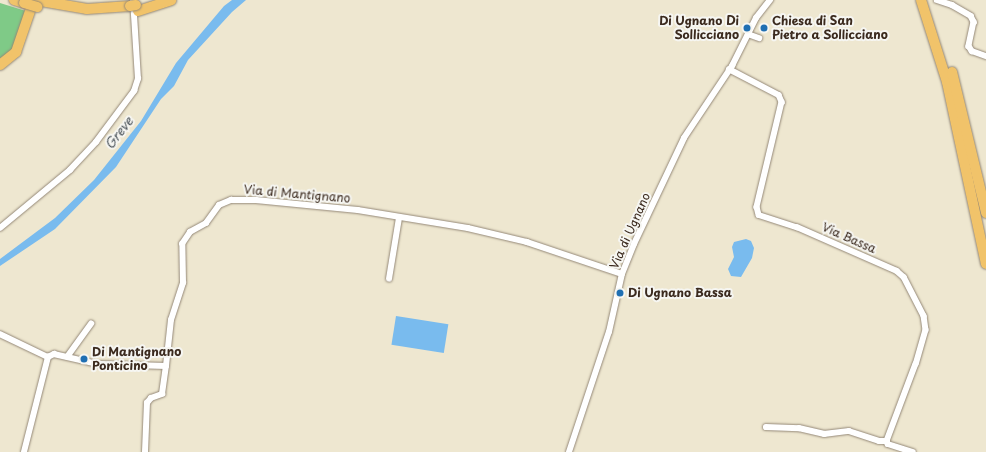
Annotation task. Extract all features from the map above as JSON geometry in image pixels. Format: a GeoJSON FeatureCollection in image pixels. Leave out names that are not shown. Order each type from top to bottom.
{"type":"FeatureCollection","features":[{"type":"Feature","properties":{"kind":"highway"},"geometry":{"type":"LineString","coordinates":[[14,0],[89,15],[171,0]]}},
{"type":"Feature","properties":{"kind":"highway"},"geometry":{"type":"LineString","coordinates":[[62,0],[100,9]]}},
{"type":"Feature","properties":{"kind":"highway"},"geometry":{"type":"LineString","coordinates":[[33,4],[100,9],[133,6],[154,0]]}},
{"type":"Feature","properties":{"kind":"highway"},"geometry":{"type":"LineString","coordinates":[[921,0],[951,81],[986,264]]}},
{"type":"Feature","properties":{"kind":"highway"},"geometry":{"type":"LineString","coordinates":[[928,0],[986,212]]}},
{"type":"Feature","properties":{"kind":"highway"},"geometry":{"type":"LineString","coordinates":[[0,65],[16,52],[33,4]]}},
{"type":"Feature","properties":{"kind":"street","name":"Via di Ugnano"},"geometry":{"type":"LineString","coordinates":[[569,452],[609,332],[622,274],[679,148],[729,69],[748,34],[770,0]]}},
{"type":"Feature","properties":{"kind":"street"},"geometry":{"type":"LineString","coordinates":[[937,0],[953,2],[973,19],[969,46],[972,50],[986,56]]}},
{"type":"Feature","properties":{"kind":"street"},"geometry":{"type":"LineString","coordinates":[[0,228],[70,170],[99,137],[134,91],[138,79],[133,6]]}},
{"type":"Feature","properties":{"kind":"street"},"geometry":{"type":"LineString","coordinates":[[748,34],[758,38]]}},
{"type":"Feature","properties":{"kind":"street","name":"Via Bassa"},"geometry":{"type":"LineString","coordinates":[[729,69],[779,95],[782,102],[757,207],[759,215],[797,227],[897,272],[904,277],[924,316],[926,330],[916,364],[887,441]]}},
{"type":"Feature","properties":{"kind":"street","name":"Via di Mantignano"},"geometry":{"type":"LineString","coordinates":[[144,452],[147,403],[151,398],[162,394],[172,320],[183,283],[182,244],[190,232],[206,223],[219,205],[230,200],[256,200],[358,210],[508,237],[622,274]]}},
{"type":"Feature","properties":{"kind":"street"},"geometry":{"type":"LineString","coordinates":[[389,279],[399,218]]}},
{"type":"Feature","properties":{"kind":"street"},"geometry":{"type":"LineString","coordinates":[[67,357],[91,324]]}},
{"type":"Feature","properties":{"kind":"street"},"geometry":{"type":"LineString","coordinates":[[0,334],[48,357]]}},
{"type":"Feature","properties":{"kind":"street"},"geometry":{"type":"LineString","coordinates":[[24,452],[48,357],[54,354],[98,364],[166,366]]}},
{"type":"Feature","properties":{"kind":"street"},"geometry":{"type":"LineString","coordinates":[[766,427],[809,430],[824,434],[848,431],[879,441],[887,441],[888,444],[913,452]]}},
{"type":"Feature","properties":{"kind":"green space"},"geometry":{"type":"Polygon","coordinates":[[[0,3],[26,11],[17,45],[0,62],[0,3]]]}},
{"type":"Feature","properties":{"kind":"water"},"geometry":{"type":"Polygon","coordinates":[[[232,0],[246,0],[232,12],[188,60],[174,86],[161,99],[116,167],[55,229],[0,266],[0,259],[55,218],[94,180],[141,121],[176,63],[224,6],[232,0]]]}},
{"type":"Feature","properties":{"kind":"water"},"geometry":{"type":"Polygon","coordinates":[[[746,239],[751,241],[754,248],[752,258],[741,277],[731,276],[728,269],[734,257],[732,247],[734,242],[746,239]]]}},
{"type":"Feature","properties":{"kind":"water"},"geometry":{"type":"Polygon","coordinates":[[[396,316],[448,324],[444,353],[391,345],[396,316]]]}},
{"type":"Feature","properties":{"kind":"place","name":"Di Ugnano Di Sollicciano"},"geometry":{"type":"Point","coordinates":[747,28]}},
{"type":"Feature","properties":{"kind":"place","name":"Chiesa di San Pietro a Sollicciano"},"geometry":{"type":"Point","coordinates":[764,28]}},
{"type":"Feature","properties":{"kind":"place","name":"Di Ugnano Bassa"},"geometry":{"type":"Point","coordinates":[620,293]}},
{"type":"Feature","properties":{"kind":"place","name":"Di Mantignano Ponticino"},"geometry":{"type":"Point","coordinates":[84,359]}},
{"type":"Feature","properties":{"kind":"water label","name":"Greve"},"geometry":{"type":"Point","coordinates":[119,133]}}]}
